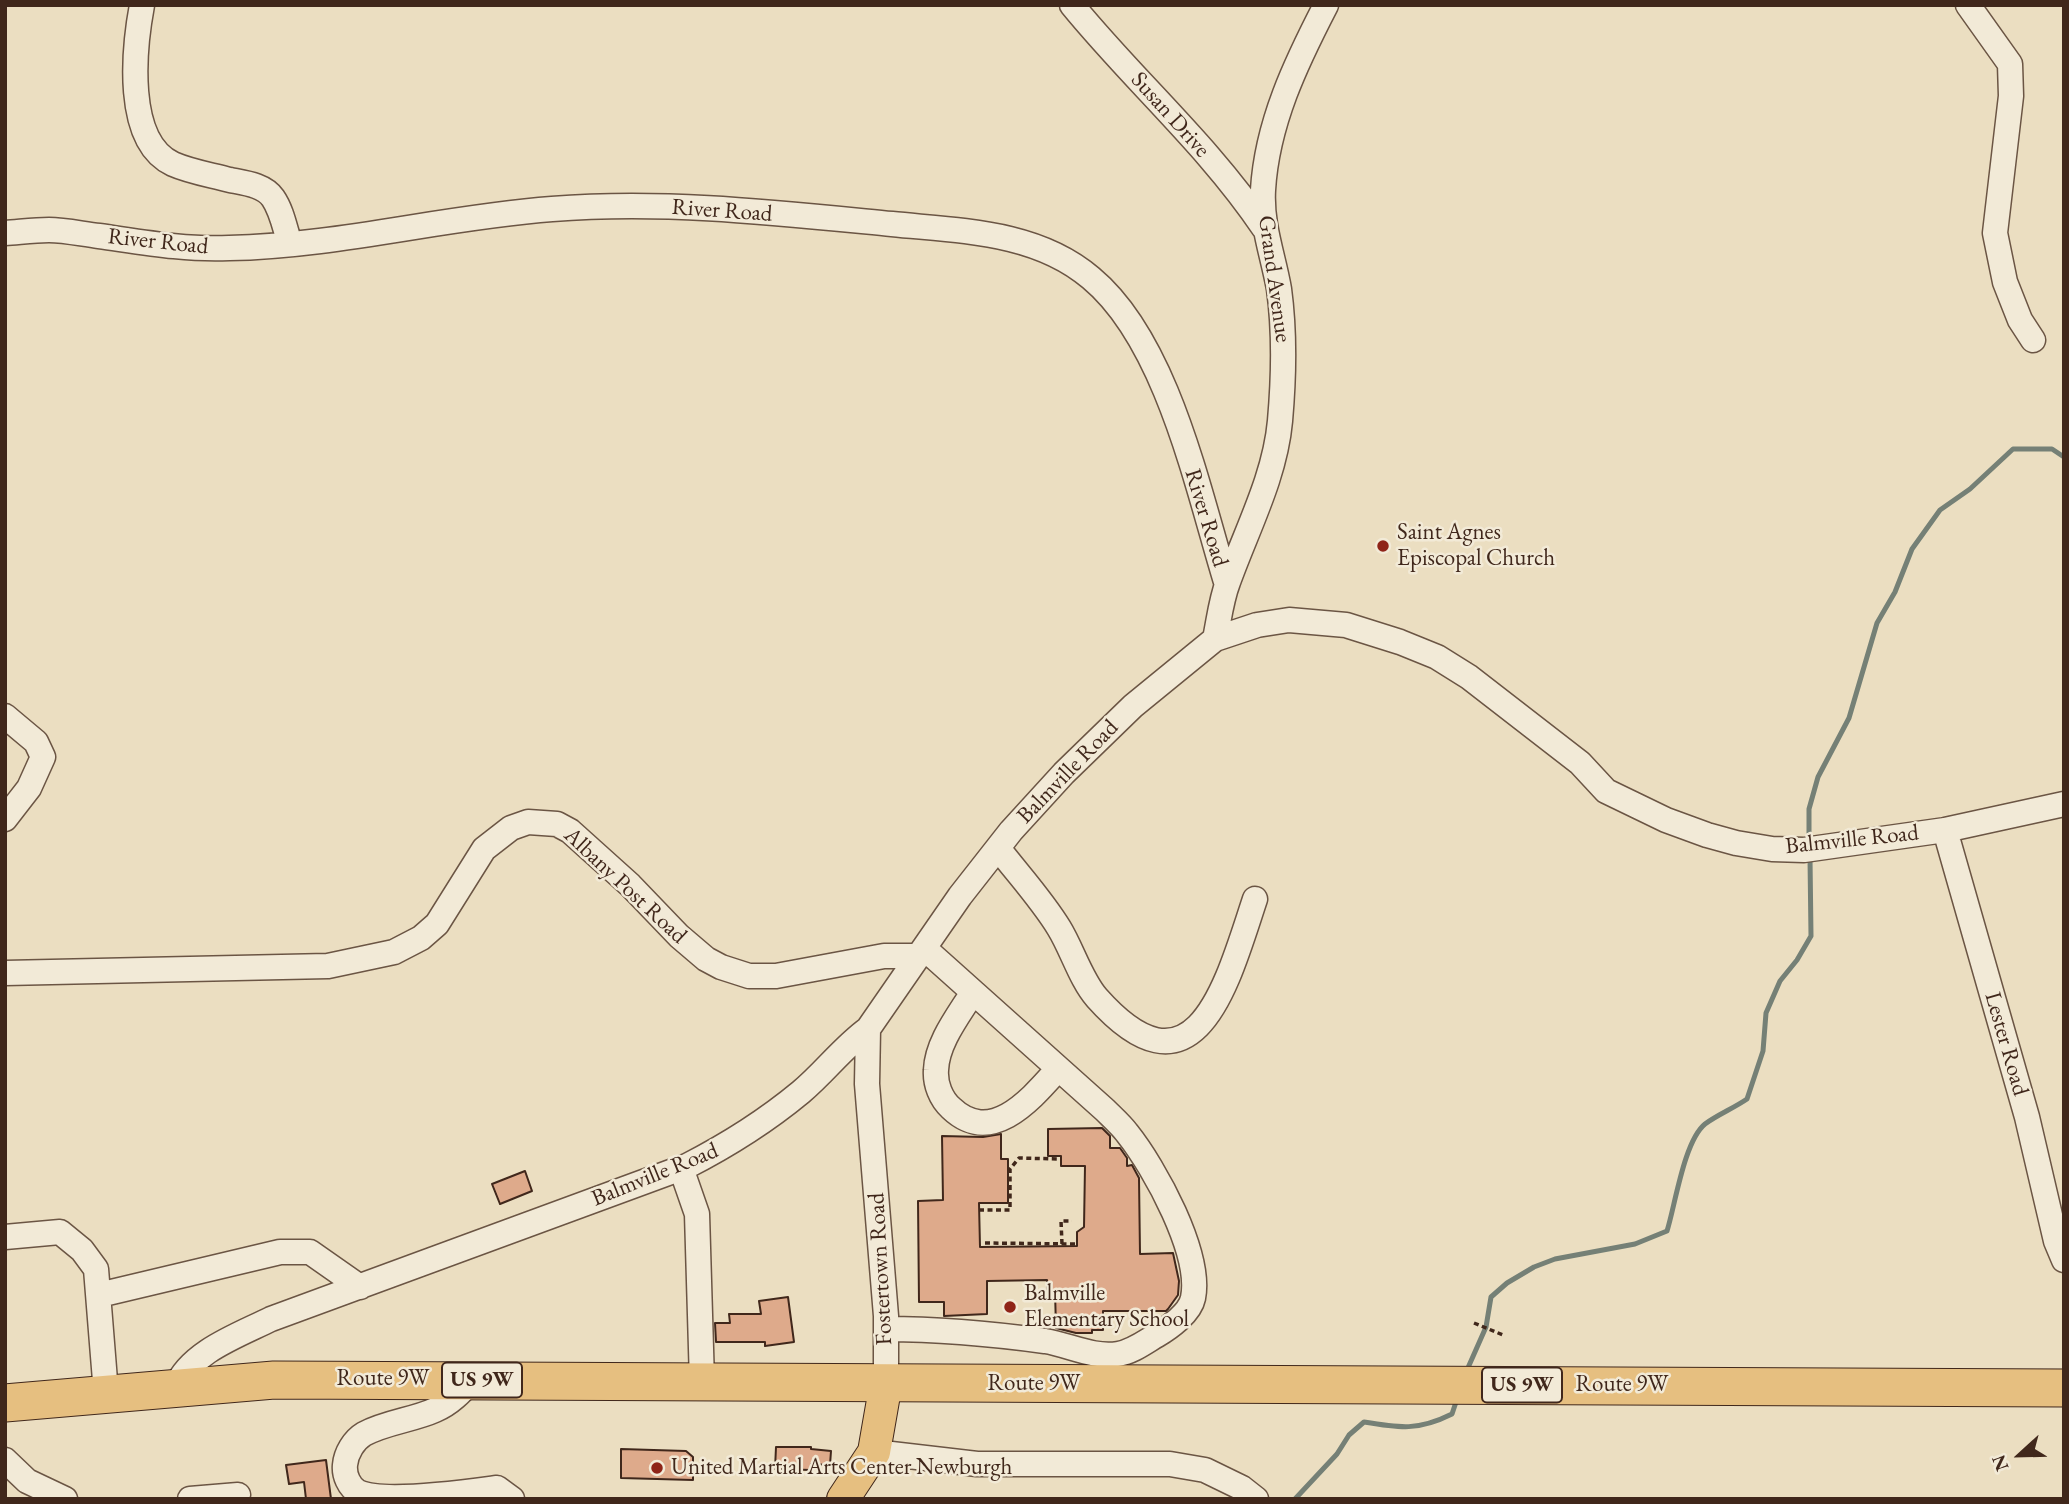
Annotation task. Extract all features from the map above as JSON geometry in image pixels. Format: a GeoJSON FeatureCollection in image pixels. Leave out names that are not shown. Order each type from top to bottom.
{"type":"FeatureCollection","features":[{"type":"Feature","properties":{"kind":"highway","name":"Route 9W"},"geometry":{"type":"LineString","coordinates":[[5,1403],[274,1380],[2064,1388]]}},
{"type":"Feature","properties":{"kind":"main road","name":"Fostertown Road"},"geometry":{"type":"LineString","coordinates":[[843,1499],[874,1452],[886,1383]]}},
{"type":"Feature","properties":{"kind":"street"},"geometry":{"type":"LineString","coordinates":[[142,5],[136,41],[136,84],[140,117],[153,149],[172,163],[259,187],[272,197],[280,211],[290,244]]}},
{"type":"Feature","properties":{"kind":"street","name":"Susan Drive"},"geometry":{"type":"LineString","coordinates":[[1072,5],[1241,195],[1264,228]]}},
{"type":"Feature","properties":{"kind":"street","name":"Grand Avenue"},"geometry":{"type":"LineString","coordinates":[[1215,639],[1227,585],[1267,479],[1280,425],[1285,358],[1282,312],[1264,228],[1263,191],[1270,140],[1297,63],[1326,5]]}},
{"type":"Feature","properties":{"kind":"street"},"geometry":{"type":"LineString","coordinates":[[1968,5],[2010,64],[2011,96],[1995,233],[2005,282],[2020,320],[2033,340]]}},
{"type":"Feature","properties":{"kind":"street","name":"River Road"},"geometry":{"type":"LineString","coordinates":[[5,233],[49,230],[179,247],[229,248],[290,244],[552,209],[647,206],[709,208],[879,223],[969,232],[1030,243],[1065,258],[1106,291],[1146,349],[1171,403],[1227,585]]}},
{"type":"Feature","properties":{"kind":"street","name":"Balmville Road"},"geometry":{"type":"LineString","coordinates":[[176,1387],[187,1367],[271,1319],[681,1168],[737,1140],[802,1091],[854,1039],[868,1029],[960,896],[998,848],[1065,774],[1133,706],[1215,639],[1256,625],[1289,620],[1346,625],[1437,657],[1469,677],[1580,763],[1606,791],[1623,801],[1707,835],[1772,849],[1813,848],[1945,830],[2064,804]]}},
{"type":"Feature","properties":{"kind":"street"},"geometry":{"type":"LineString","coordinates":[[5,716],[36,742],[43,757],[29,788],[5,819]]}},
{"type":"Feature","properties":{"kind":"street","name":"Albany Post Road"},"geometry":{"type":"LineString","coordinates":[[5,973],[328,966],[394,951],[421,938],[437,924],[484,849],[511,828],[528,822],[557,824],[570,831],[630,885],[679,936],[706,959],[721,967],[749,975],[776,976],[921,952]]}},
{"type":"Feature","properties":{"kind":"street","name":"Lester Road"},"geometry":{"type":"LineString","coordinates":[[1945,830],[2027,1117],[2056,1241],[2064,1260]]}},
{"type":"Feature","properties":{"kind":"street"},"geometry":{"type":"LineString","coordinates":[[998,848],[1059,927],[1096,997],[1138,1035],[1163,1043],[1185,1038],[1204,1020],[1231,971],[1255,899]]}},
{"type":"Feature","properties":{"kind":"street"},"geometry":{"type":"LineString","coordinates":[[886,1329],[1049,1341],[1095,1354],[1119,1354],[1163,1331],[1184,1314],[1192,1301],[1195,1276],[1183,1233],[1150,1168],[1127,1133],[1105,1110],[973,992],[921,952]]}},
{"type":"Feature","properties":{"kind":"street"},"geometry":{"type":"LineString","coordinates":[[973,992],[959,1036],[941,1048],[936,1068],[937,1086],[945,1103],[958,1114],[973,1121],[989,1122],[1003,1118],[1021,1109],[1022,1092],[1058,1069]]}},
{"type":"Feature","properties":{"kind":"street","name":"Fostertown Road"},"geometry":{"type":"LineString","coordinates":[[868,1029],[867,1084],[886,1329],[886,1383]]}},
{"type":"Feature","properties":{"kind":"street"},"geometry":{"type":"LineString","coordinates":[[681,1168],[697,1214],[702,1382]]}},
{"type":"Feature","properties":{"kind":"street"},"geometry":{"type":"LineString","coordinates":[[5,1237],[60,1232],[82,1250],[96,1269],[106,1393]]}},
{"type":"Feature","properties":{"kind":"street"},"geometry":{"type":"LineString","coordinates":[[99,1295],[280,1252],[310,1252],[359,1287]]}},
{"type":"Feature","properties":{"kind":"street"},"geometry":{"type":"LineString","coordinates":[[472,1380],[456,1398],[435,1410],[363,1435],[346,1458],[344,1472],[357,1492],[376,1497],[441,1495],[497,1488],[512,1499]]}},
{"type":"Feature","properties":{"kind":"street"},"geometry":{"type":"LineString","coordinates":[[874,1452],[977,1464],[1170,1464],[1205,1470],[1242,1488],[1256,1499]]}},
{"type":"Feature","properties":{"kind":"street"},"geometry":{"type":"LineString","coordinates":[[5,1460],[27,1481],[65,1499]]}},
{"type":"Feature","properties":{"kind":"street"},"geometry":{"type":"LineString","coordinates":[[190,1499],[238,1495]]}},
{"type":"Feature","properties":{"kind":"path"},"geometry":{"type":"LineString","coordinates":[[979,1210],[1010,1210],[1010,1169],[1019,1158],[1061,1159]]}},
{"type":"Feature","properties":{"kind":"path"},"geometry":{"type":"LineString","coordinates":[[1062,1244],[1062,1221],[1072,1221]]}},
{"type":"Feature","properties":{"kind":"path"},"geometry":{"type":"LineString","coordinates":[[985,1243],[1077,1244]]}},
{"type":"Feature","properties":{"kind":"path"},"geometry":{"type":"LineString","coordinates":[[1474,1323],[1503,1335]]}},
{"type":"Feature","properties":{"kind":"building","name":"Balmville Elementary School"},"geometry":{"type":"Polygon","coordinates":[[[1102,1128],[1110,1136],[1110,1148],[1120,1148],[1127,1158],[1127,1166],[1132,1165],[1139,1178],[1140,1254],[1173,1253],[1179,1281],[1178,1295],[1166,1311],[1103,1311],[1103,1330],[1092,1330],[1092,1333],[1076,1333],[1056,1328],[1055,1291],[1047,1292],[1047,1280],[987,1281],[987,1314],[944,1316],[944,1302],[919,1302],[918,1201],[943,1200],[942,1136],[983,1137],[1001,1134],[1001,1159],[1008,1159],[1008,1203],[979,1203],[980,1247],[1077,1246],[1077,1232],[1084,1227],[1085,1166],[1061,1166],[1061,1156],[1048,1156],[1048,1129],[1102,1128]]]}},
{"type":"Feature","properties":{"kind":"building"},"geometry":{"type":"Polygon","coordinates":[[[525,1171],[532,1191],[500,1204],[492,1184],[525,1171]]]}},
{"type":"Feature","properties":{"kind":"building"},"geometry":{"type":"Polygon","coordinates":[[[788,1297],[794,1342],[765,1346],[765,1342],[716,1342],[715,1323],[730,1323],[729,1314],[761,1314],[759,1301],[788,1297]]]}},
{"type":"Feature","properties":{"kind":"building"},"geometry":{"type":"Polygon","coordinates":[[[776,1447],[811,1447],[831,1451],[830,1465],[811,1464],[811,1470],[775,1469],[776,1447]]]}},
{"type":"Feature","properties":{"kind":"building","name":"United Martial Arts Center Newburgh"},"geometry":{"type":"Polygon","coordinates":[[[621,1449],[686,1451],[693,1457],[693,1480],[621,1478],[621,1449]]]}},
{"type":"Feature","properties":{"kind":"building"},"geometry":{"type":"Polygon","coordinates":[[[326,1460],[331,1499],[306,1499],[304,1482],[289,1484],[286,1465],[326,1460]]]}},
{"type":"Feature","properties":{"kind":"waterway"},"geometry":{"type":"LineString","coordinates":[[1809,841],[1809,809],[1818,777],[1849,718],[1877,623],[1895,592],[1912,549],[1940,510],[1970,489],[2013,449],[2052,449],[2064,457]]}},
{"type":"Feature","properties":{"kind":"waterway"},"geometry":{"type":"LineString","coordinates":[[1467,1370],[1486,1327],[1491,1297],[1507,1283],[1534,1267],[1555,1259],[1635,1244],[1667,1231],[1691,1144],[1705,1124],[1747,1099],[1763,1051],[1766,1013],[1780,981],[1811,936],[1810,858]]}},
{"type":"Feature","properties":{"kind":"waterway"},"geometry":{"type":"LineString","coordinates":[[1295,1499],[1337,1454],[1349,1435],[1364,1422],[1399,1427],[1419,1426],[1452,1414],[1456,1402]]}},
{"type":"Feature","properties":{"kind":"place","name":"Saint Agnes Episcopal Church"},"geometry":{"type":"Point","coordinates":[1383,546]}},
{"type":"Feature","properties":{"kind":"place","name":"Balmville Elementary School"},"geometry":{"type":"Point","coordinates":[1010,1307]}},
{"type":"Feature","properties":{"kind":"place","name":"United Martial Arts Center Newburgh"},"geometry":{"type":"Point","coordinates":[657,1468]}}]}
